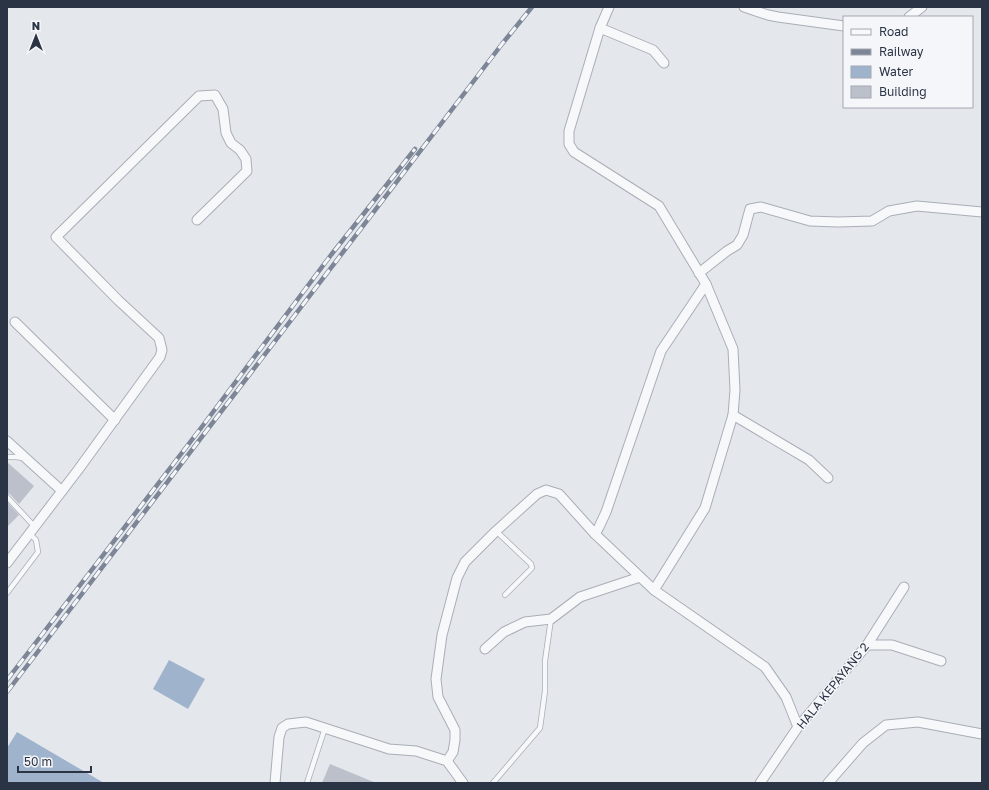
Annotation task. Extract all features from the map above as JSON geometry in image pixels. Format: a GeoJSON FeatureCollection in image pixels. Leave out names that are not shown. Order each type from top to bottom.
{"type":"FeatureCollection","features":[{"type":"Feature","properties":{"kind":"street"},"geometry":{"type":"LineString","coordinates":[[609,7],[600,28],[569,131],[569,144],[574,152],[659,206],[706,284],[733,349],[735,390],[733,415],[706,508],[654,590]]}},
{"type":"Feature","properties":{"kind":"street"},"geometry":{"type":"LineString","coordinates":[[744,7],[778,17],[843,26]]}},
{"type":"Feature","properties":{"kind":"street"},"geometry":{"type":"LineString","coordinates":[[910,16],[922,7]]}},
{"type":"Feature","properties":{"kind":"street"},"geometry":{"type":"LineString","coordinates":[[600,28],[653,50],[664,63]]}},
{"type":"Feature","properties":{"kind":"street"},"geometry":{"type":"LineString","coordinates":[[9,557],[33,530],[78,470],[160,357],[162,350],[159,338],[118,300],[56,237],[199,96],[215,95],[223,109],[226,133],[231,143],[240,150],[246,159],[246,171],[196,220]]}},
{"type":"Feature","properties":{"kind":"street"},"geometry":{"type":"LineString","coordinates":[[699,273],[737,245],[743,235],[750,210],[761,207],[810,222],[872,222],[889,211],[917,206],[982,212]]}},
{"type":"Feature","properties":{"kind":"street"},"geometry":{"type":"LineString","coordinates":[[594,534],[606,512],[660,351],[706,284]]}},
{"type":"Feature","properties":{"kind":"street"},"geometry":{"type":"LineString","coordinates":[[15,322],[114,420]]}},
{"type":"Feature","properties":{"kind":"street"},"geometry":{"type":"LineString","coordinates":[[733,415],[809,460],[828,478]]}},
{"type":"Feature","properties":{"kind":"street"},"geometry":{"type":"LineString","coordinates":[[7,441],[62,491]]}},
{"type":"Feature","properties":{"kind":"street"},"geometry":{"type":"LineString","coordinates":[[446,761],[453,752],[456,740],[454,730],[438,697],[436,679],[442,635],[457,578],[465,562],[496,531],[538,494],[546,490],[559,494],[594,534],[654,590],[765,667],[786,697],[798,727]]}},
{"type":"Feature","properties":{"kind":"street"},"geometry":{"type":"LineString","coordinates":[[486,650],[504,632],[525,622],[551,619],[580,597],[640,577]]}},
{"type":"Feature","properties":{"kind":"street","name":"HALA KEPAYANG 2"},"geometry":{"type":"LineString","coordinates":[[760,783],[798,727],[867,645],[904,587]]}},
{"type":"Feature","properties":{"kind":"street"},"geometry":{"type":"LineString","coordinates":[[867,645],[892,645],[942,660]]}},
{"type":"Feature","properties":{"kind":"street"},"geometry":{"type":"LineString","coordinates":[[274,783],[279,737],[282,728],[288,724],[306,722],[390,749],[416,751],[446,761],[463,783]]}},
{"type":"Feature","properties":{"kind":"street"},"geometry":{"type":"LineString","coordinates":[[828,783],[863,742],[886,724],[918,722],[982,734]]}},
{"type":"Feature","properties":{"kind":"lane"},"geometry":{"type":"LineString","coordinates":[[7,457],[22,458],[30,462]]}},
{"type":"Feature","properties":{"kind":"lane"},"geometry":{"type":"LineString","coordinates":[[7,497],[33,530],[38,552],[7,593]]}},
{"type":"Feature","properties":{"kind":"lane"},"geometry":{"type":"LineString","coordinates":[[496,531],[531,564],[532,568],[505,595]]}},
{"type":"Feature","properties":{"kind":"lane"},"geometry":{"type":"LineString","coordinates":[[493,783],[540,728],[545,691],[545,660],[551,619]]}},
{"type":"Feature","properties":{"kind":"lane"},"geometry":{"type":"LineString","coordinates":[[307,783],[325,728]]}},
{"type":"Feature","properties":{"kind":"water"},"geometry":{"type":"Polygon","coordinates":[[[169,660],[205,679],[188,709],[153,689],[169,660]]]}},
{"type":"Feature","properties":{"kind":"water"},"geometry":{"type":"Polygon","coordinates":[[[17,732],[104,783],[7,783],[7,748],[17,732]]]}},
{"type":"Feature","properties":{"kind":"building"},"geometry":{"type":"Polygon","coordinates":[[[7,462],[34,486],[19,504],[10,494],[7,493],[7,462]]]}},
{"type":"Feature","properties":{"kind":"building"},"geometry":{"type":"Polygon","coordinates":[[[7,502],[19,515],[7,527],[7,502]]]}},
{"type":"Feature","properties":{"kind":"building"},"geometry":{"type":"Polygon","coordinates":[[[330,764],[376,783],[322,783],[330,764]]]}},
{"type":"Feature","properties":{"kind":"railway"},"geometry":{"type":"LineString","coordinates":[[7,692],[502,44],[532,7]]}},
{"type":"Feature","properties":{"kind":"railway"},"geometry":{"type":"LineString","coordinates":[[7,680],[201,428],[331,255],[415,149]]}}]}
